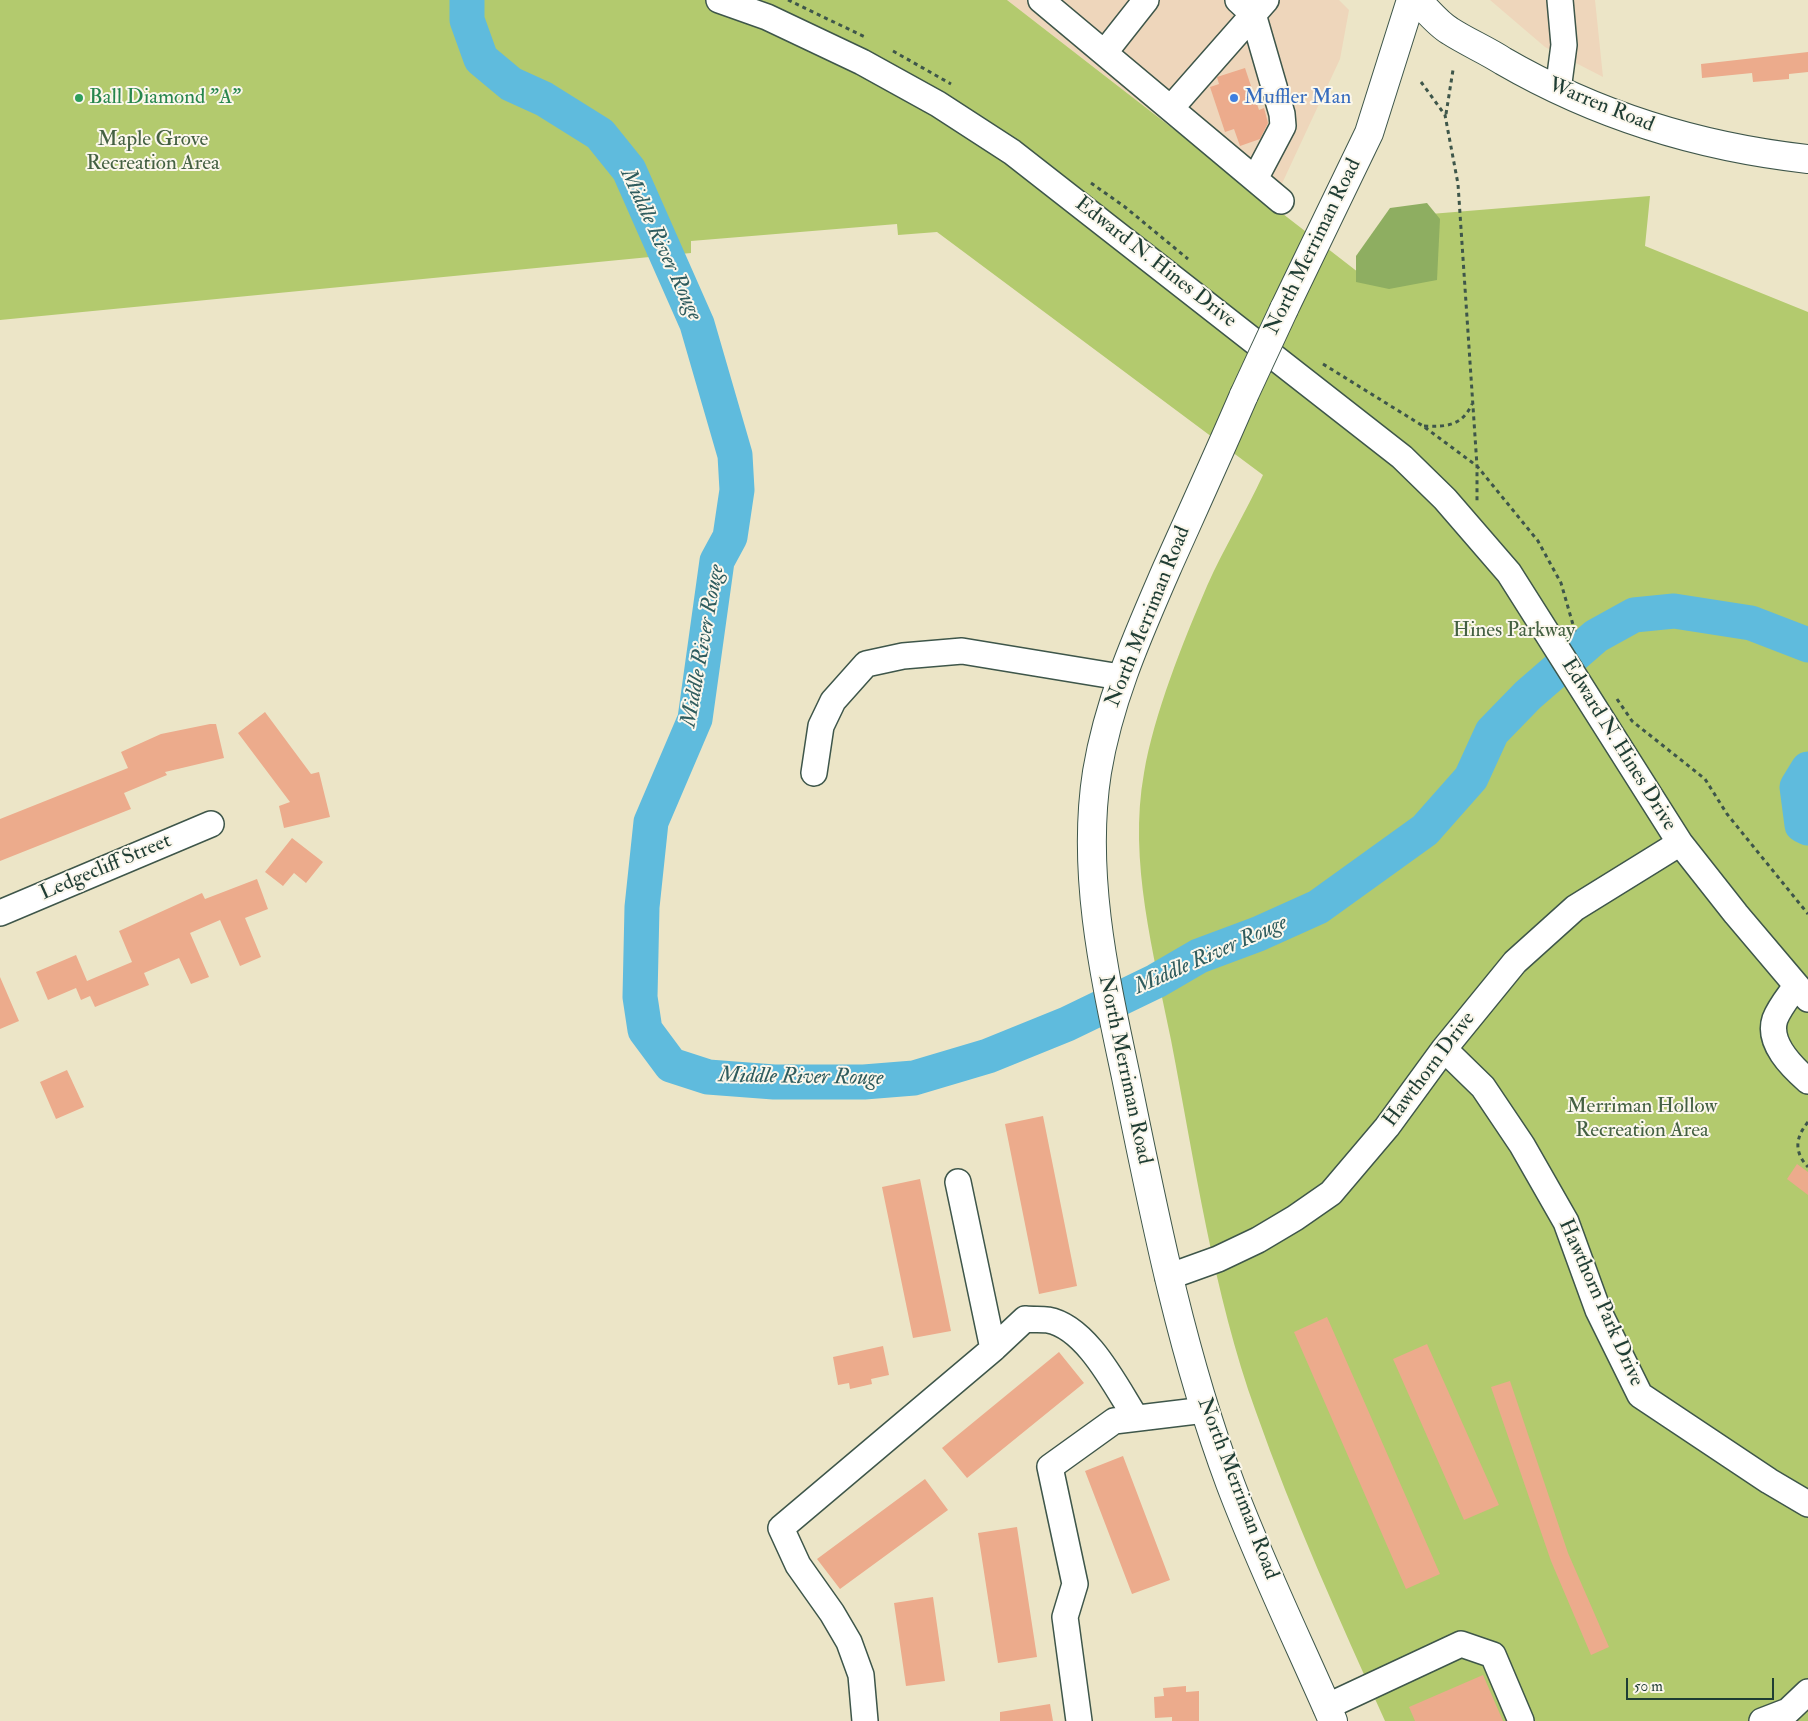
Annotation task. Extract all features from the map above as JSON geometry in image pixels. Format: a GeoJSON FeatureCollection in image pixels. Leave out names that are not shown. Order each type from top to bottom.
{"type":"FeatureCollection","features":[{"type":"Feature","properties":{"kind":"main road","name":"North Merriman Road"},"geometry":{"type":"LineString","coordinates":[[1329,1714],[1231,1485],[1205,1410],[1168,1277],[1103,964],[1094,892],[1094,805],[1097,773],[1108,719],[1120,678],[1244,395],[1369,133],[1411,0]]}},
{"type":"Feature","properties":{"kind":"main road","name":"Warren Road"},"geometry":{"type":"LineString","coordinates":[[1417,0],[1449,31],[1558,90],[1629,121],[1683,137],[1734,149],[1808,159]]}},
{"type":"Feature","properties":{"kind":"street","name":"Edward N. Hines Drive"},"geometry":{"type":"LineString","coordinates":[[719,0],[767,17],[862,62],[938,104],[1012,152],[1402,457],[1476,532],[1509,572],[1680,843],[1802,993]]}},
{"type":"Feature","properties":{"kind":"street"},"geometry":{"type":"LineString","coordinates":[[1041,0],[1281,201]]}},
{"type":"Feature","properties":{"kind":"street"},"geometry":{"type":"LineString","coordinates":[[1105,52],[1146,0]]}},
{"type":"Feature","properties":{"kind":"street"},"geometry":{"type":"LineString","coordinates":[[1558,90],[1564,45],[1560,0]]}},
{"type":"Feature","properties":{"kind":"street"},"geometry":{"type":"LineString","coordinates":[[1172,108],[1252,5]]}},
{"type":"Feature","properties":{"kind":"street"},"geometry":{"type":"LineString","coordinates":[[1252,5],[1282,114],[1283,126],[1255,179]]}},
{"type":"Feature","properties":{"kind":"street"},"geometry":{"type":"LineString","coordinates":[[814,773],[821,726],[833,701],[866,664],[903,656],[962,652],[1120,678]]}},
{"type":"Feature","properties":{"kind":"street","name":"Ledgecliff Street"},"geometry":{"type":"LineString","coordinates":[[0,913],[211,824]]}},
{"type":"Feature","properties":{"kind":"street","name":"Hawthorn Drive"},"geometry":{"type":"LineString","coordinates":[[1168,1277],[1218,1259],[1258,1240],[1295,1218],[1331,1193],[1387,1127],[1444,1049],[1515,962],[1575,908],[1680,843]]}},
{"type":"Feature","properties":{"kind":"street"},"geometry":{"type":"LineString","coordinates":[[1802,993],[1774,1020],[1775,1040],[1792,1067],[1808,1081]]}},
{"type":"Feature","properties":{"kind":"street","name":"Hawthorn Park Drive"},"geometry":{"type":"LineString","coordinates":[[1444,1049],[1484,1087],[1522,1145],[1566,1222],[1598,1310],[1640,1395],[1769,1481],[1808,1504]]}},
{"type":"Feature","properties":{"kind":"street"},"geometry":{"type":"LineString","coordinates":[[958,1182],[993,1349]]}},
{"type":"Feature","properties":{"kind":"street"},"geometry":{"type":"LineString","coordinates":[[865,1721],[861,1675],[849,1642],[832,1613],[798,1565],[781,1528],[993,1349],[1025,1319],[1049,1320],[1075,1333],[1090,1348],[1136,1418]]}},
{"type":"Feature","properties":{"kind":"street"},"geometry":{"type":"LineString","coordinates":[[1079,1721],[1065,1617],[1075,1584],[1050,1467],[1114,1421],[1205,1410]]}},
{"type":"Feature","properties":{"kind":"street"},"geometry":{"type":"LineString","coordinates":[[1329,1714],[1460,1644],[1494,1655],[1522,1721]]}},
{"type":"Feature","properties":{"kind":"street"},"geometry":{"type":"LineString","coordinates":[[1762,1721],[1788,1711],[1808,1692]]}},
{"type":"Feature","properties":{"kind":"path"},"geometry":{"type":"LineString","coordinates":[[1453,70],[1446,115],[1458,184],[1477,466],[1476,532]]}},
{"type":"Feature","properties":{"kind":"path"},"geometry":{"type":"LineString","coordinates":[[1420,82],[1446,115]]}},
{"type":"Feature","properties":{"kind":"path"},"geometry":{"type":"LineString","coordinates":[[1423,426],[1456,424],[1467,415],[1472,404]]}},
{"type":"Feature","properties":{"kind":"path"},"geometry":{"type":"LineString","coordinates":[[1632,721],[1705,779],[1727,814],[1808,914]]}},
{"type":"Feature","properties":{"kind":"path"},"geometry":{"type":"LineString","coordinates":[[1808,1122],[1798,1140],[1799,1158],[1808,1167]]}},
{"type":"Feature","properties":{"kind":"shaded area"},"geometry":{"type":"Polygon","coordinates":[[[1007,0],[1339,0],[1349,10],[1340,59],[1272,205],[1007,0]]]}},
{"type":"Feature","properties":{"kind":"shaded area"},"geometry":{"type":"Polygon","coordinates":[[[1490,0],[1595,0],[1603,77],[1545,47],[1490,0]]]}},
{"type":"Feature","properties":{"kind":"green space","name":"Hines Parkway"},"geometry":{"type":"Polygon","coordinates":[[[0,0],[1007,0],[1363,276],[1394,217],[1650,196],[1645,246],[1808,312],[1808,1721],[1385,1721],[1334,1606],[1270,1451],[1241,1367],[1228,1321],[1206,1228],[1151,941],[1141,873],[1139,840],[1140,806],[1144,773],[1162,703],[1179,654],[1207,586],[1263,475],[937,232],[898,235],[897,224],[691,241],[691,253],[0,320],[0,0]]]}},
{"type":"Feature","properties":{"kind":"green space"},"geometry":{"type":"Polygon","coordinates":[[[1427,203],[1440,219],[1437,280],[1389,289],[1356,282],[1356,256],[1390,208],[1427,203]]]}},
{"type":"Feature","properties":{"kind":"building"},"geometry":{"type":"Polygon","coordinates":[[[1808,52],[1808,72],[1789,74],[1789,79],[1753,82],[1752,73],[1702,78],[1701,64],[1808,52]]]}},
{"type":"Feature","properties":{"kind":"building","name":"Muffler Man"},"geometry":{"type":"Polygon","coordinates":[[[1245,68],[1259,110],[1264,108],[1268,123],[1260,139],[1240,146],[1234,129],[1225,132],[1210,87],[1219,84],[1217,77],[1245,68]]]}},
{"type":"Feature","properties":{"kind":"building"},"geometry":{"type":"Polygon","coordinates":[[[265,712],[311,774],[319,772],[330,817],[284,828],[279,806],[290,802],[238,733],[265,712]]]}},
{"type":"Feature","properties":{"kind":"building"},"geometry":{"type":"Polygon","coordinates":[[[216,724],[224,758],[165,772],[167,775],[124,793],[131,809],[0,861],[0,819],[128,768],[121,752],[161,734],[216,724]]]}},
{"type":"Feature","properties":{"kind":"building"},"geometry":{"type":"Polygon","coordinates":[[[292,838],[323,862],[306,883],[294,873],[283,886],[265,872],[292,838]]]}},
{"type":"Feature","properties":{"kind":"building"},"geometry":{"type":"Polygon","coordinates":[[[257,879],[268,909],[245,918],[261,957],[240,966],[220,920],[190,933],[209,977],[191,984],[179,958],[144,973],[149,985],[95,1007],[90,996],[81,1000],[76,988],[48,1000],[36,972],[76,955],[87,981],[132,962],[119,931],[202,893],[205,899],[257,879]]]}},
{"type":"Feature","properties":{"kind":"building"},"geometry":{"type":"Polygon","coordinates":[[[0,977],[19,1021],[0,1029],[0,977]]]}},
{"type":"Feature","properties":{"kind":"building"},"geometry":{"type":"Polygon","coordinates":[[[67,1070],[84,1107],[56,1119],[40,1082],[67,1070]]]}},
{"type":"Feature","properties":{"kind":"building"},"geometry":{"type":"Polygon","coordinates":[[[1043,1116],[1077,1286],[1039,1294],[1005,1124],[1043,1116]]]}},
{"type":"Feature","properties":{"kind":"building"},"geometry":{"type":"Polygon","coordinates":[[[1797,1164],[1808,1172],[1808,1195],[1787,1179],[1797,1164]]]}},
{"type":"Feature","properties":{"kind":"building"},"geometry":{"type":"Polygon","coordinates":[[[920,1179],[951,1331],[913,1338],[882,1187],[920,1179]]]}},
{"type":"Feature","properties":{"kind":"building"},"geometry":{"type":"Polygon","coordinates":[[[1327,1317],[1440,1574],[1406,1589],[1294,1332],[1327,1317]]]}},
{"type":"Feature","properties":{"kind":"building"},"geometry":{"type":"Polygon","coordinates":[[[1427,1344],[1499,1505],[1464,1520],[1393,1359],[1427,1344]]]}},
{"type":"Feature","properties":{"kind":"building"},"geometry":{"type":"Polygon","coordinates":[[[883,1346],[889,1375],[871,1379],[872,1384],[850,1389],[849,1383],[838,1385],[833,1357],[883,1346]]]}},
{"type":"Feature","properties":{"kind":"building"},"geometry":{"type":"Polygon","coordinates":[[[1059,1352],[1084,1383],[967,1478],[942,1448],[1059,1352]]]}},
{"type":"Feature","properties":{"kind":"building"},"geometry":{"type":"Polygon","coordinates":[[[1510,1381],[1568,1553],[1609,1647],[1591,1655],[1551,1561],[1491,1387],[1510,1381]]]}},
{"type":"Feature","properties":{"kind":"building"},"geometry":{"type":"Polygon","coordinates":[[[1123,1456],[1170,1580],[1132,1594],[1085,1471],[1123,1456]]]}},
{"type":"Feature","properties":{"kind":"building"},"geometry":{"type":"Polygon","coordinates":[[[925,1479],[948,1510],[840,1589],[817,1559],[925,1479]]]}},
{"type":"Feature","properties":{"kind":"building"},"geometry":{"type":"Polygon","coordinates":[[[1017,1527],[1037,1657],[998,1663],[978,1533],[1017,1527]]]}},
{"type":"Feature","properties":{"kind":"building"},"geometry":{"type":"Polygon","coordinates":[[[933,1597],[945,1681],[906,1686],[894,1603],[933,1597]]]}},
{"type":"Feature","properties":{"kind":"building"},"geometry":{"type":"Polygon","coordinates":[[[1483,1675],[1503,1721],[1415,1721],[1409,1707],[1483,1675]]]}},
{"type":"Feature","properties":{"kind":"building"},"geometry":{"type":"Polygon","coordinates":[[[1186,1686],[1186,1692],[1199,1691],[1199,1721],[1172,1721],[1172,1717],[1155,1718],[1154,1697],[1164,1696],[1163,1688],[1186,1686]]]}},
{"type":"Feature","properties":{"kind":"building"},"geometry":{"type":"Polygon","coordinates":[[[1050,1704],[1053,1721],[1000,1721],[1000,1712],[1050,1704]]]}},
{"type":"Feature","properties":{"kind":"waterway","name":"Middle River Rouge"},"geometry":{"type":"LineString","coordinates":[[467,0],[467,20],[481,59],[511,84],[544,99],[600,134],[629,170],[697,324],[735,455],[737,490],[730,537],[717,561],[695,719],[651,822],[642,907],[640,997],[645,1030],[671,1065],[708,1077],[774,1082],[864,1082],[914,1078],[988,1056],[1067,1024],[1156,981],[1199,956],[1258,934],[1318,907],[1425,830],[1471,778],[1492,732],[1528,695],[1596,636],[1634,615],[1674,611],[1751,623],[1808,645]]}},
{"type":"Feature","properties":{"kind":"waterway","name":"Middle River Rouge"},"geometry":{"type":"LineString","coordinates":[[1808,769],[1797,787],[1802,825],[1808,828]]}},
{"type":"Feature","properties":{"kind":"place","name":"Ball Diamond \"A\""},"geometry":{"type":"Point","coordinates":[79,98]}},
{"type":"Feature","properties":{"kind":"place","name":"Muffler Man"},"geometry":{"type":"Point","coordinates":[1234,98]}},
{"type":"Feature","properties":{"kind":"park label","name":"Maple Grove Recreation Area"},"geometry":{"type":"Point","coordinates":[153,152]}},
{"type":"Feature","properties":{"kind":"park label","name":"Merriman Hollow Recreation Area"},"geometry":{"type":"Point","coordinates":[1642,1119]}}]}
